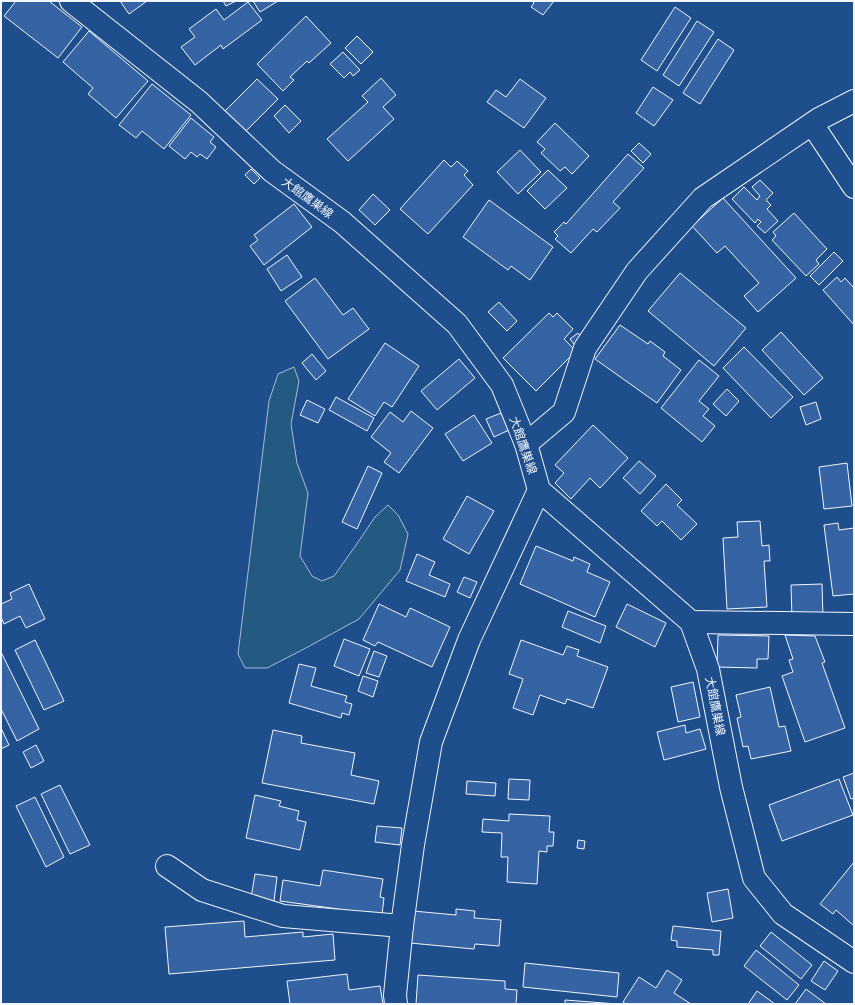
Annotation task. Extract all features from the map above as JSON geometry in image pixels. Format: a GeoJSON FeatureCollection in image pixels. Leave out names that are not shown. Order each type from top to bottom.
{"type":"FeatureCollection","features":[{"type":"Feature","properties":{"kind":"street","name":"大館鷹巣線"},"geometry":{"type":"LineString","coordinates":[[71,1],[199,102],[272,170],[342,222],[457,324],[502,385],[526,444],[539,490],[691,622],[708,669],[732,787],[754,878],[783,914],[854,962]]}},
{"type":"Feature","properties":{"kind":"street"},"geometry":{"type":"LineString","coordinates":[[526,444],[564,412],[585,348],[637,271],[703,198],[812,124],[854,101]]}},
{"type":"Feature","properties":{"kind":"street"},"geometry":{"type":"LineString","coordinates":[[812,124],[854,187]]}},
{"type":"Feature","properties":{"kind":"street"},"geometry":{"type":"LineString","coordinates":[[396,1004],[395,995],[402,926],[430,742],[469,640],[539,490]]}},
{"type":"Feature","properties":{"kind":"street"},"geometry":{"type":"LineString","coordinates":[[691,622],[854,624]]}},
{"type":"Feature","properties":{"kind":"street"},"geometry":{"type":"LineString","coordinates":[[167,866],[202,890],[283,916],[402,926]]}},
{"type":"Feature","properties":{"kind":"shaded area"},"geometry":{"type":"Polygon","coordinates":[[[294,367],[299,381],[291,424],[297,463],[308,493],[300,556],[312,576],[322,581],[334,576],[375,517],[388,505],[398,515],[408,534],[400,570],[359,619],[267,668],[245,668],[238,654],[269,401],[278,374],[294,367]]]}},
{"type":"Feature","properties":{"kind":"building"},"geometry":{"type":"Polygon","coordinates":[[[16,1],[49,1],[82,27],[58,58],[4,16],[16,1]]]}},
{"type":"Feature","properties":{"kind":"building"},"geometry":{"type":"Polygon","coordinates":[[[120,1],[147,1],[129,14],[120,1]]]}},
{"type":"Feature","properties":{"kind":"building"},"geometry":{"type":"Polygon","coordinates":[[[223,1],[236,1],[226,6],[223,1]]]}},
{"type":"Feature","properties":{"kind":"building"},"geometry":{"type":"Polygon","coordinates":[[[253,1],[278,1],[260,12],[253,1]]]}},
{"type":"Feature","properties":{"kind":"building"},"geometry":{"type":"Polygon","coordinates":[[[532,1],[554,1],[543,15],[531,7],[534,3],[532,1]]]}},
{"type":"Feature","properties":{"kind":"building"},"geometry":{"type":"Polygon","coordinates":[[[248,2],[262,20],[223,49],[221,45],[195,65],[181,47],[195,37],[189,29],[216,9],[224,20],[248,2]]]}},
{"type":"Feature","properties":{"kind":"building"},"geometry":{"type":"Polygon","coordinates":[[[675,7],[691,18],[657,71],[641,60],[675,7]]]}},
{"type":"Feature","properties":{"kind":"building"},"geometry":{"type":"Polygon","coordinates":[[[306,16],[331,43],[309,63],[307,61],[290,77],[294,80],[283,91],[257,64],[306,16]]]}},
{"type":"Feature","properties":{"kind":"building"},"geometry":{"type":"Polygon","coordinates":[[[697,21],[714,32],[679,86],[663,75],[697,21]]]}},
{"type":"Feature","properties":{"kind":"building"},"geometry":{"type":"Polygon","coordinates":[[[89,31],[148,81],[116,118],[88,94],[93,88],[63,62],[89,31]]]}},
{"type":"Feature","properties":{"kind":"building"},"geometry":{"type":"Polygon","coordinates":[[[357,36],[373,52],[361,64],[345,48],[357,36]]]}},
{"type":"Feature","properties":{"kind":"building"},"geometry":{"type":"Polygon","coordinates":[[[718,39],[734,50],[700,104],[683,93],[718,39]]]}},
{"type":"Feature","properties":{"kind":"building"},"geometry":{"type":"Polygon","coordinates":[[[343,52],[360,70],[353,76],[350,72],[344,78],[330,64],[343,52]]]}},
{"type":"Feature","properties":{"kind":"building"},"geometry":{"type":"Polygon","coordinates":[[[381,78],[396,95],[383,107],[394,119],[348,161],[327,139],[368,102],[362,96],[381,78]]]}},
{"type":"Feature","properties":{"kind":"building"},"geometry":{"type":"Polygon","coordinates":[[[257,79],[278,99],[246,131],[225,111],[257,79]]]}},
{"type":"Feature","properties":{"kind":"building"},"geometry":{"type":"Polygon","coordinates":[[[520,79],[546,98],[524,128],[487,102],[496,90],[506,97],[520,79]]]}},
{"type":"Feature","properties":{"kind":"building"},"geometry":{"type":"Polygon","coordinates":[[[152,84],[191,115],[164,149],[142,131],[136,138],[119,125],[152,84]]]}},
{"type":"Feature","properties":{"kind":"building"},"geometry":{"type":"Polygon","coordinates":[[[653,87],[673,100],[654,126],[636,113],[653,87]]]}},
{"type":"Feature","properties":{"kind":"building"},"geometry":{"type":"Polygon","coordinates":[[[285,105],[301,121],[289,133],[274,116],[285,105]]]}},
{"type":"Feature","properties":{"kind":"building"},"geometry":{"type":"Polygon","coordinates":[[[191,118],[214,137],[210,142],[216,147],[207,159],[200,154],[197,157],[191,152],[185,159],[169,146],[191,118]]]}},
{"type":"Feature","properties":{"kind":"building"},"geometry":{"type":"Polygon","coordinates":[[[555,123],[589,156],[572,174],[565,167],[560,171],[541,153],[545,149],[537,142],[555,123]]]}},
{"type":"Feature","properties":{"kind":"building"},"geometry":{"type":"Polygon","coordinates":[[[639,143],[651,154],[643,163],[631,151],[639,143]]]}},
{"type":"Feature","properties":{"kind":"building"},"geometry":{"type":"Polygon","coordinates":[[[520,150],[541,172],[518,194],[497,172],[520,150]]]}},
{"type":"Feature","properties":{"kind":"building"},"geometry":{"type":"Polygon","coordinates":[[[628,154],[644,168],[613,202],[620,208],[597,232],[593,229],[571,253],[555,239],[558,236],[554,232],[564,222],[566,224],[628,154]]]}},
{"type":"Feature","properties":{"kind":"building"},"geometry":{"type":"Polygon","coordinates":[[[444,160],[451,167],[457,161],[468,171],[464,175],[473,185],[428,234],[400,209],[444,160]]]}},
{"type":"Feature","properties":{"kind":"building"},"geometry":{"type":"Polygon","coordinates":[[[251,169],[260,178],[254,184],[245,175],[251,169]]]}},
{"type":"Feature","properties":{"kind":"building"},"geometry":{"type":"Polygon","coordinates":[[[548,170],[567,188],[545,209],[527,191],[548,170]]]}},
{"type":"Feature","properties":{"kind":"building"},"geometry":{"type":"Polygon","coordinates":[[[760,180],[773,193],[766,200],[771,205],[767,209],[778,221],[765,233],[757,226],[761,222],[758,219],[755,223],[732,199],[744,187],[757,200],[760,196],[752,187],[760,180]]]}},
{"type":"Feature","properties":{"kind":"building"},"geometry":{"type":"Polygon","coordinates":[[[373,194],[390,210],[375,225],[359,210],[373,194]]]}},
{"type":"Feature","properties":{"kind":"building"},"geometry":{"type":"Polygon","coordinates":[[[723,198],[796,278],[758,312],[744,296],[759,283],[725,246],[717,253],[692,226],[723,198]]]}},
{"type":"Feature","properties":{"kind":"building"},"geometry":{"type":"Polygon","coordinates":[[[489,200],[553,247],[530,280],[511,266],[508,270],[463,237],[489,200]]]}},
{"type":"Feature","properties":{"kind":"building"},"geometry":{"type":"Polygon","coordinates":[[[294,204],[312,227],[264,265],[250,246],[258,240],[254,235],[294,204]]]}},
{"type":"Feature","properties":{"kind":"building"},"geometry":{"type":"Polygon","coordinates":[[[794,213],[827,249],[816,260],[819,264],[806,276],[772,240],[776,236],[773,232],[794,213]]]}},
{"type":"Feature","properties":{"kind":"building"},"geometry":{"type":"Polygon","coordinates":[[[834,252],[843,261],[819,285],[810,276],[834,252]]]}},
{"type":"Feature","properties":{"kind":"building"},"geometry":{"type":"Polygon","coordinates":[[[287,255],[302,277],[281,291],[267,269],[287,255]]]}},
{"type":"Feature","properties":{"kind":"building"},"geometry":{"type":"Polygon","coordinates":[[[680,273],[746,328],[714,366],[648,311],[680,273]]]}},
{"type":"Feature","properties":{"kind":"building"},"geometry":{"type":"Polygon","coordinates":[[[837,277],[841,282],[845,278],[854,288],[854,325],[823,290],[837,277]]]}},
{"type":"Feature","properties":{"kind":"building"},"geometry":{"type":"Polygon","coordinates":[[[315,278],[343,315],[353,308],[369,329],[328,359],[285,301],[315,278]]]}},
{"type":"Feature","properties":{"kind":"building"},"geometry":{"type":"Polygon","coordinates":[[[499,302],[517,321],[507,331],[488,312],[499,302]]]}},
{"type":"Feature","properties":{"kind":"building"},"geometry":{"type":"Polygon","coordinates":[[[549,313],[553,317],[557,313],[573,329],[564,339],[576,351],[536,391],[503,358],[549,313]]]}},
{"type":"Feature","properties":{"kind":"building"},"geometry":{"type":"Polygon","coordinates":[[[620,325],[648,344],[650,341],[665,352],[663,356],[681,370],[657,403],[595,359],[620,325]]]}},
{"type":"Feature","properties":{"kind":"building"},"geometry":{"type":"Polygon","coordinates":[[[781,332],[823,378],[804,395],[762,350],[781,332]]]}},
{"type":"Feature","properties":{"kind":"building"},"geometry":{"type":"Polygon","coordinates":[[[578,333],[585,340],[576,347],[570,339],[578,333]]]}},
{"type":"Feature","properties":{"kind":"building"},"geometry":{"type":"Polygon","coordinates":[[[385,343],[419,366],[392,407],[384,402],[375,416],[348,399],[385,343]]]}},
{"type":"Feature","properties":{"kind":"building"},"geometry":{"type":"Polygon","coordinates":[[[744,347],[793,397],[771,418],[723,368],[744,347]]]}},
{"type":"Feature","properties":{"kind":"building"},"geometry":{"type":"Polygon","coordinates":[[[312,354],[326,371],[316,380],[302,363],[312,354]]]}},
{"type":"Feature","properties":{"kind":"building"},"geometry":{"type":"Polygon","coordinates":[[[459,359],[475,378],[437,410],[421,391],[459,359]]]}},
{"type":"Feature","properties":{"kind":"building"},"geometry":{"type":"Polygon","coordinates":[[[699,360],[719,376],[699,401],[709,409],[703,416],[715,426],[702,442],[661,408],[699,360]]]}},
{"type":"Feature","properties":{"kind":"building"},"geometry":{"type":"Polygon","coordinates":[[[727,389],[739,401],[726,416],[713,404],[727,389]]]}},
{"type":"Feature","properties":{"kind":"building"},"geometry":{"type":"Polygon","coordinates":[[[336,397],[374,418],[367,431],[329,410],[336,397]]]}},
{"type":"Feature","properties":{"kind":"building"},"geometry":{"type":"Polygon","coordinates":[[[307,400],[325,409],[318,423],[300,415],[307,400]]]}},
{"type":"Feature","properties":{"kind":"building"},"geometry":{"type":"Polygon","coordinates":[[[816,402],[821,419],[806,425],[800,407],[816,402]]]}},
{"type":"Feature","properties":{"kind":"building"},"geometry":{"type":"Polygon","coordinates":[[[411,411],[433,428],[399,473],[384,462],[391,453],[371,437],[390,412],[403,422],[411,411]]]}},
{"type":"Feature","properties":{"kind":"building"},"geometry":{"type":"Polygon","coordinates":[[[501,413],[509,430],[494,437],[486,419],[501,413]]]}},
{"type":"Feature","properties":{"kind":"building"},"geometry":{"type":"Polygon","coordinates":[[[474,415],[492,443],[463,461],[445,434],[474,415]]]}},
{"type":"Feature","properties":{"kind":"building"},"geometry":{"type":"Polygon","coordinates":[[[593,425],[628,458],[600,488],[590,478],[571,499],[555,483],[564,473],[555,465],[593,425]]]}},
{"type":"Feature","properties":{"kind":"building"},"geometry":{"type":"Polygon","coordinates":[[[639,461],[656,476],[640,494],[623,478],[639,461]]]}},
{"type":"Feature","properties":{"kind":"building"},"geometry":{"type":"Polygon","coordinates":[[[847,463],[852,506],[824,509],[819,467],[847,463]]]}},
{"type":"Feature","properties":{"kind":"building"},"geometry":{"type":"Polygon","coordinates":[[[368,466],[382,473],[357,529],[342,522],[368,466]]]}},
{"type":"Feature","properties":{"kind":"building"},"geometry":{"type":"Polygon","coordinates":[[[666,484],[682,500],[677,505],[697,524],[681,540],[662,521],[657,526],[641,511],[666,484]]]}},
{"type":"Feature","properties":{"kind":"building"},"geometry":{"type":"Polygon","coordinates":[[[467,496],[494,511],[469,554],[443,539],[467,496]]]}},
{"type":"Feature","properties":{"kind":"building"},"geometry":{"type":"Polygon","coordinates":[[[760,521],[762,546],[769,545],[770,561],[764,561],[767,607],[727,609],[723,538],[738,537],[737,522],[760,521]]]}},
{"type":"Feature","properties":{"kind":"building"},"geometry":{"type":"Polygon","coordinates":[[[838,523],[839,530],[854,528],[854,594],[833,596],[824,525],[838,523]]]}},
{"type":"Feature","properties":{"kind":"building"},"geometry":{"type":"Polygon","coordinates":[[[536,546],[573,561],[574,557],[590,564],[587,572],[610,582],[595,617],[520,584],[536,546]]]}},
{"type":"Feature","properties":{"kind":"building"},"geometry":{"type":"Polygon","coordinates":[[[417,554],[435,562],[429,575],[450,584],[445,597],[406,581],[417,554]]]}},
{"type":"Feature","properties":{"kind":"building"},"geometry":{"type":"Polygon","coordinates":[[[464,577],[477,582],[470,598],[457,592],[464,577]]]}},
{"type":"Feature","properties":{"kind":"building"},"geometry":{"type":"Polygon","coordinates":[[[29,584],[45,619],[26,628],[20,616],[4,624],[1,617],[1,604],[12,599],[10,593],[29,584]]]}},
{"type":"Feature","properties":{"kind":"building"},"geometry":{"type":"Polygon","coordinates":[[[822,584],[823,617],[792,618],[791,585],[822,584]]]}},
{"type":"Feature","properties":{"kind":"building"},"geometry":{"type":"Polygon","coordinates":[[[379,604],[406,617],[410,608],[450,627],[432,667],[378,642],[375,646],[363,640],[379,604]]]}},
{"type":"Feature","properties":{"kind":"building"},"geometry":{"type":"Polygon","coordinates":[[[627,604],[666,623],[655,647],[616,627],[627,604]]]}},
{"type":"Feature","properties":{"kind":"building"},"geometry":{"type":"Polygon","coordinates":[[[568,611],[606,626],[600,643],[562,627],[568,611]]]}},
{"type":"Feature","properties":{"kind":"building"},"geometry":{"type":"Polygon","coordinates":[[[718,635],[769,636],[768,659],[757,659],[757,668],[717,667],[718,635]]]}},
{"type":"Feature","properties":{"kind":"building"},"geometry":{"type":"Polygon","coordinates":[[[785,635],[815,636],[825,662],[822,663],[845,728],[805,742],[782,676],[793,672],[789,660],[793,659],[785,635]]]}},
{"type":"Feature","properties":{"kind":"building"},"geometry":{"type":"Polygon","coordinates":[[[344,639],[370,649],[359,676],[334,666],[344,639]]]}},
{"type":"Feature","properties":{"kind":"building"},"geometry":{"type":"Polygon","coordinates":[[[35,640],[64,701],[44,710],[15,650],[35,640]]]}},
{"type":"Feature","properties":{"kind":"building"},"geometry":{"type":"Polygon","coordinates":[[[521,640],[563,655],[567,646],[579,650],[577,656],[608,667],[593,708],[567,699],[565,704],[540,695],[533,715],[513,708],[523,679],[509,674],[521,640]]]}},
{"type":"Feature","properties":{"kind":"building"},"geometry":{"type":"Polygon","coordinates":[[[374,651],[387,656],[379,677],[366,673],[374,651]]]}},
{"type":"Feature","properties":{"kind":"building"},"geometry":{"type":"Polygon","coordinates":[[[1,652],[39,729],[17,741],[1,709],[1,652]]]}},
{"type":"Feature","properties":{"kind":"building"},"geometry":{"type":"Polygon","coordinates":[[[299,664],[316,668],[311,686],[347,696],[345,702],[352,704],[349,715],[342,713],[341,718],[289,703],[299,664]]]}},
{"type":"Feature","properties":{"kind":"building"},"geometry":{"type":"Polygon","coordinates":[[[363,676],[378,681],[373,697],[358,691],[363,676]]]}},
{"type":"Feature","properties":{"kind":"building"},"geometry":{"type":"Polygon","coordinates":[[[693,682],[700,717],[678,722],[671,687],[693,682]]]}},
{"type":"Feature","properties":{"kind":"building"},"geometry":{"type":"Polygon","coordinates":[[[770,687],[779,727],[785,726],[791,751],[751,759],[748,746],[743,747],[737,718],[741,717],[736,695],[770,687]]]}},
{"type":"Feature","properties":{"kind":"building"},"geometry":{"type":"Polygon","coordinates":[[[685,725],[686,733],[700,729],[706,749],[664,760],[657,732],[685,725]]]}},
{"type":"Feature","properties":{"kind":"building"},"geometry":{"type":"Polygon","coordinates":[[[1,728],[9,745],[1,749],[1,728]]]}},
{"type":"Feature","properties":{"kind":"building"},"geometry":{"type":"Polygon","coordinates":[[[273,730],[302,736],[301,743],[355,753],[351,775],[379,781],[374,804],[262,783],[273,730]]]}},
{"type":"Feature","properties":{"kind":"building"},"geometry":{"type":"Polygon","coordinates":[[[36,745],[44,761],[31,768],[23,752],[36,745]]]}},
{"type":"Feature","properties":{"kind":"building"},"geometry":{"type":"Polygon","coordinates":[[[854,773],[854,798],[851,799],[843,777],[854,773]]]}},
{"type":"Feature","properties":{"kind":"building"},"geometry":{"type":"Polygon","coordinates":[[[509,779],[530,780],[529,800],[508,799],[509,779]]]}},
{"type":"Feature","properties":{"kind":"building"},"geometry":{"type":"Polygon","coordinates":[[[839,779],[853,815],[782,841],[769,805],[839,779]]]}},
{"type":"Feature","properties":{"kind":"building"},"geometry":{"type":"Polygon","coordinates":[[[467,781],[496,783],[495,796],[466,794],[467,781]]]}},
{"type":"Feature","properties":{"kind":"building"},"geometry":{"type":"Polygon","coordinates":[[[60,785],[90,845],[70,854],[41,794],[60,785]]]}},
{"type":"Feature","properties":{"kind":"building"},"geometry":{"type":"Polygon","coordinates":[[[255,795],[281,801],[279,806],[299,811],[297,820],[306,822],[300,850],[246,838],[255,795]]]}},
{"type":"Feature","properties":{"kind":"building"},"geometry":{"type":"Polygon","coordinates":[[[35,797],[64,857],[46,867],[16,806],[35,797]]]}},
{"type":"Feature","properties":{"kind":"building"},"geometry":{"type":"Polygon","coordinates":[[[509,814],[550,816],[549,832],[554,832],[553,846],[547,846],[547,852],[539,851],[537,884],[507,882],[508,857],[501,857],[502,833],[482,832],[483,819],[509,821],[509,814]]]}},
{"type":"Feature","properties":{"kind":"building"},"geometry":{"type":"Polygon","coordinates":[[[377,826],[402,828],[400,845],[375,842],[377,826]]]}},
{"type":"Feature","properties":{"kind":"building"},"geometry":{"type":"Polygon","coordinates":[[[578,840],[585,841],[584,849],[577,848],[578,840]]]}},
{"type":"Feature","properties":{"kind":"building"},"geometry":{"type":"Polygon","coordinates":[[[854,862],[854,926],[836,910],[833,914],[820,904],[854,862]]]}},
{"type":"Feature","properties":{"kind":"building"},"geometry":{"type":"Polygon","coordinates":[[[323,870],[383,879],[380,897],[384,898],[382,915],[280,901],[283,880],[320,886],[323,870]]]}},
{"type":"Feature","properties":{"kind":"building"},"geometry":{"type":"Polygon","coordinates":[[[255,874],[277,877],[274,901],[251,898],[255,874]]]}},
{"type":"Feature","properties":{"kind":"building"},"geometry":{"type":"Polygon","coordinates":[[[728,889],[733,918],[712,922],[707,893],[728,889]]]}},
{"type":"Feature","properties":{"kind":"building"},"geometry":{"type":"Polygon","coordinates":[[[456,909],[475,911],[474,918],[501,920],[499,946],[475,944],[474,949],[410,943],[413,911],[456,915],[456,909]]]}},
{"type":"Feature","properties":{"kind":"building"},"geometry":{"type":"Polygon","coordinates":[[[244,921],[245,937],[303,932],[303,937],[333,934],[335,960],[169,974],[165,927],[244,921]]]}},
{"type":"Feature","properties":{"kind":"building"},"geometry":{"type":"Polygon","coordinates":[[[673,926],[721,931],[719,955],[713,955],[713,950],[677,947],[677,941],[671,940],[673,926]]]}},
{"type":"Feature","properties":{"kind":"building"},"geometry":{"type":"Polygon","coordinates":[[[771,932],[812,965],[801,979],[760,946],[771,932]]]}},
{"type":"Feature","properties":{"kind":"building"},"geometry":{"type":"Polygon","coordinates":[[[756,950],[799,985],[787,1000],[744,966],[756,950]]]}},
{"type":"Feature","properties":{"kind":"building"},"geometry":{"type":"Polygon","coordinates":[[[824,961],[838,971],[825,990],[811,981],[824,961]]]}},
{"type":"Feature","properties":{"kind":"building"},"geometry":{"type":"Polygon","coordinates":[[[525,963],[619,973],[617,997],[523,987],[525,963]]]}},
{"type":"Feature","properties":{"kind":"building"},"geometry":{"type":"Polygon","coordinates":[[[667,970],[682,980],[674,993],[691,1004],[626,1004],[623,1002],[639,977],[656,988],[667,970]]]}},
{"type":"Feature","properties":{"kind":"building"},"geometry":{"type":"Polygon","coordinates":[[[347,974],[349,990],[380,986],[383,1004],[290,1004],[287,981],[347,974]]]}},
{"type":"Feature","properties":{"kind":"building"},"geometry":{"type":"Polygon","coordinates":[[[418,975],[505,981],[505,989],[517,990],[516,1004],[416,1004],[418,975]]]}},
{"type":"Feature","properties":{"kind":"building"},"geometry":{"type":"Polygon","coordinates":[[[806,989],[826,1004],[795,1004],[806,989]]]}},
{"type":"Feature","properties":{"kind":"building"},"geometry":{"type":"Polygon","coordinates":[[[757,991],[775,1004],[748,1004],[757,991]]]}},
{"type":"Feature","properties":{"kind":"building"},"geometry":{"type":"Polygon","coordinates":[[[565,1000],[617,1004],[565,1004],[565,1000]]]}}]}
